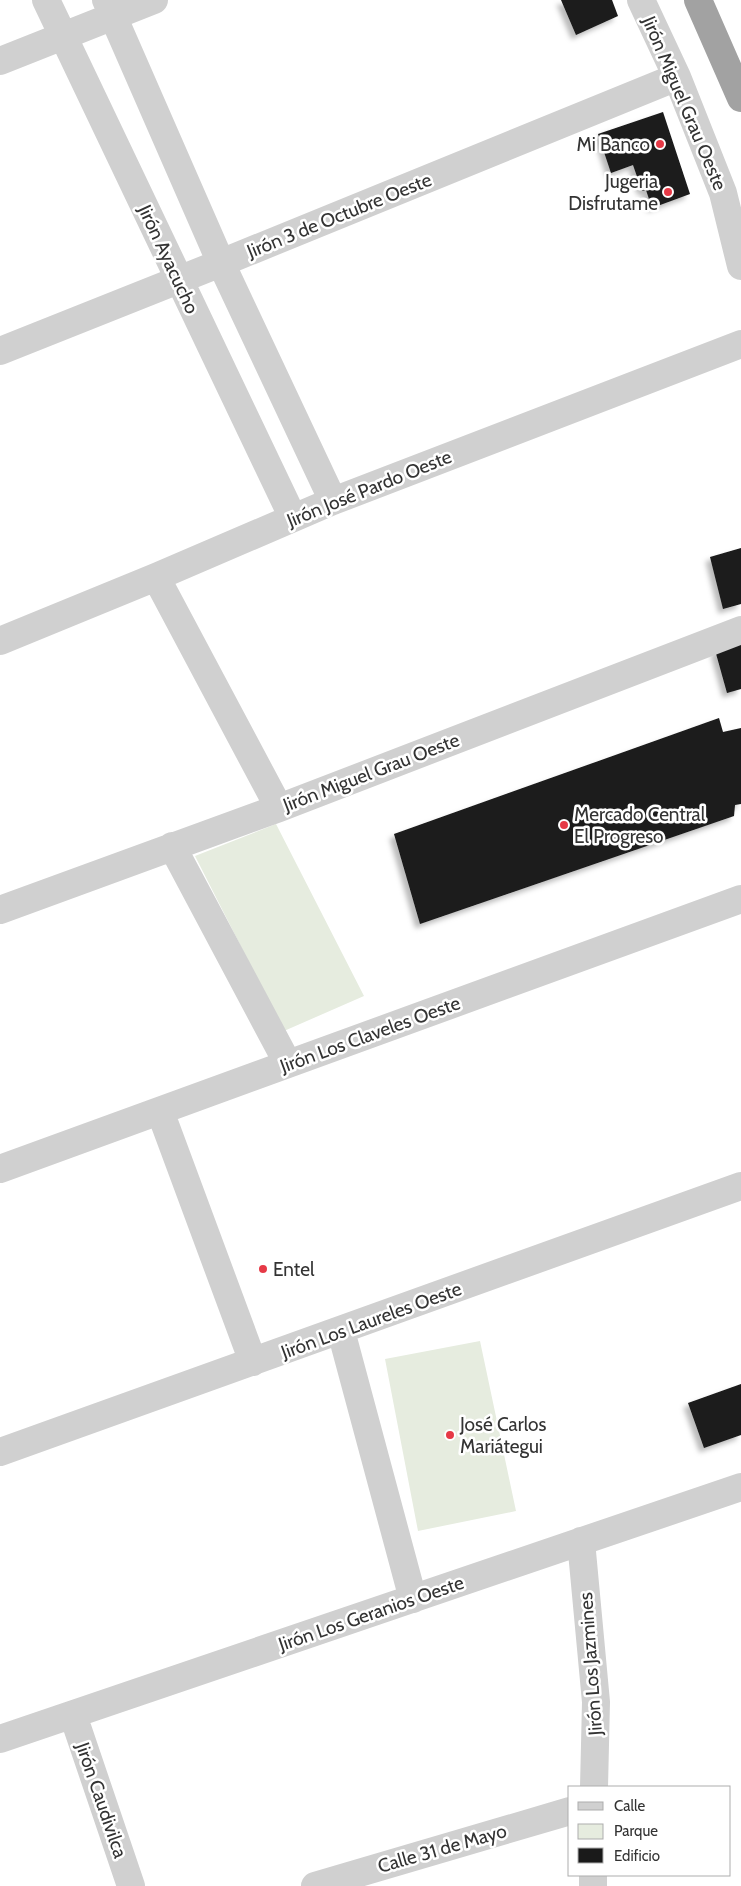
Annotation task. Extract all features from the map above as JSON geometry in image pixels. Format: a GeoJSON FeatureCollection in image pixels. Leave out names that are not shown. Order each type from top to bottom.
{"type":"FeatureCollection","features":[{"type":"Feature","properties":{"kind":"highway"},"geometry":{"type":"LineString","coordinates":[[698,0],[741,98]]}},
{"type":"Feature","properties":{"kind":"street","name":"Jirón Ayacucho"},"geometry":{"type":"LineString","coordinates":[[46,0],[293,518]]}},
{"type":"Feature","properties":{"kind":"street"},"geometry":{"type":"LineString","coordinates":[[0,61],[63,36],[109,8],[154,0]]}},
{"type":"Feature","properties":{"kind":"street","name":"Jirón Miguel Grau Oeste"},"geometry":{"type":"LineString","coordinates":[[641,0],[677,76],[723,193],[741,266]]}},
{"type":"Feature","properties":{"kind":"street"},"geometry":{"type":"LineString","coordinates":[[109,8],[221,264],[333,501]]}},
{"type":"Feature","properties":{"kind":"street","name":"Jirón 3 de Octubre Oeste"},"geometry":{"type":"LineString","coordinates":[[0,351],[221,264],[677,76]]}},
{"type":"Feature","properties":{"kind":"street","name":"Jirón José Pardo Oeste"},"geometry":{"type":"LineString","coordinates":[[0,641],[333,501],[741,344]]}},
{"type":"Feature","properties":{"kind":"street"},"geometry":{"type":"LineString","coordinates":[[156,577],[279,808]]}},
{"type":"Feature","properties":{"kind":"street","name":"Jirón Miguel Grau Oeste"},"geometry":{"type":"LineString","coordinates":[[0,910],[279,808],[741,630]]}},
{"type":"Feature","properties":{"kind":"street"},"geometry":{"type":"LineString","coordinates":[[172,846],[288,1064]]}},
{"type":"Feature","properties":{"kind":"street","name":"Jirón Los Claveles Oeste"},"geometry":{"type":"LineString","coordinates":[[0,1169],[741,899]]}},
{"type":"Feature","properties":{"kind":"street"},"geometry":{"type":"LineString","coordinates":[[160,1111],[253,1362]]}},
{"type":"Feature","properties":{"kind":"street","name":"Jirón Los Laureles Oeste"},"geometry":{"type":"LineString","coordinates":[[0,1452],[741,1186]]}},
{"type":"Feature","properties":{"kind":"street"},"geometry":{"type":"LineString","coordinates":[[341,1331],[413,1598]]}},
{"type":"Feature","properties":{"kind":"street","name":"Jirón Los Geranios Oeste"},"geometry":{"type":"LineString","coordinates":[[0,1739],[741,1487]]}},
{"type":"Feature","properties":{"kind":"street","name":"Jirón Los Jazmines"},"geometry":{"type":"LineString","coordinates":[[581,1541],[596,1702],[594,1786]]}},
{"type":"Feature","properties":{"kind":"street","name":"Jirón Caudivilca"},"geometry":{"type":"LineString","coordinates":[[73,1715],[131,1886]]}},
{"type":"Feature","properties":{"kind":"street","name":"Calle 31 de Mayo"},"geometry":{"type":"LineString","coordinates":[[315,1886],[568,1811]]}},
{"type":"Feature","properties":{"kind":"green space"},"geometry":{"type":"Polygon","coordinates":[[[276,824],[364,996],[284,1031],[195,856],[276,824]]]}},
{"type":"Feature","properties":{"kind":"green space","name":"José Carlos Mariátegui"},"geometry":{"type":"Polygon","coordinates":[[[480,1341],[516,1511],[418,1531],[385,1359],[480,1341]]]}},
{"type":"Feature","properties":{"kind":"building"},"geometry":{"type":"Polygon","coordinates":[[[561,0],[612,0],[618,16],[576,35],[561,0]]]}},
{"type":"Feature","properties":{"kind":"building"},"geometry":{"type":"Polygon","coordinates":[[[663,112],[690,194],[652,208],[646,190],[642,191],[633,165],[611,173],[598,134],[663,112]]]}},
{"type":"Feature","properties":{"kind":"building"},"geometry":{"type":"Polygon","coordinates":[[[741,548],[741,604],[723,609],[710,557],[741,548]]]}},
{"type":"Feature","properties":{"kind":"building"},"geometry":{"type":"Polygon","coordinates":[[[741,643],[741,689],[727,693],[715,650],[741,643]]]}},
{"type":"Feature","properties":{"kind":"building","name":"Mercado Central El Progreso"},"geometry":{"type":"Polygon","coordinates":[[[719,718],[723,732],[741,728],[741,804],[735,805],[734,816],[420,924],[394,834],[719,718]]]}},
{"type":"Feature","properties":{"kind":"building"},"geometry":{"type":"Polygon","coordinates":[[[741,1384],[741,1435],[704,1448],[688,1403],[741,1384]]]}},
{"type":"Feature","properties":{"kind":"place","name":"Mi Banco"},"geometry":{"type":"Point","coordinates":[660,144]}},
{"type":"Feature","properties":{"kind":"place","name":"Jugeria Disfrutame"},"geometry":{"type":"Point","coordinates":[668,192]}},
{"type":"Feature","properties":{"kind":"place","name":"Mercado Central El Progreso"},"geometry":{"type":"Point","coordinates":[564,825]}},
{"type":"Feature","properties":{"kind":"place","name":"Entel"},"geometry":{"type":"Point","coordinates":[263,1269]}},
{"type":"Feature","properties":{"kind":"place","name":"José Carlos Mariátegui"},"geometry":{"type":"Point","coordinates":[450,1435]}}]}
